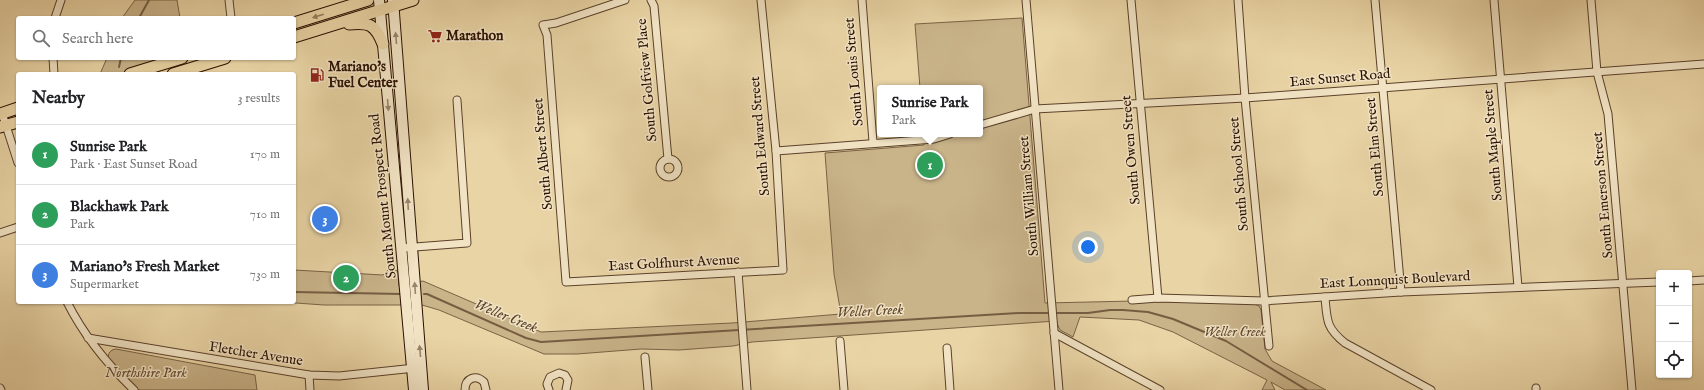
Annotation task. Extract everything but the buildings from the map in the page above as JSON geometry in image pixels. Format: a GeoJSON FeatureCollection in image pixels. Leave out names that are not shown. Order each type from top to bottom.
{"type":"FeatureCollection","features":[{"type":"Feature","properties":{"kind":"main road"},"geometry":{"type":"LineString","coordinates":[[296,36],[328,26],[380,5],[413,0]]}},
{"type":"Feature","properties":{"kind":"main road"},"geometry":{"type":"LineString","coordinates":[[296,22],[365,1]]}},
{"type":"Feature","properties":{"kind":"main road","name":"South Mount Prospect Road"},"geometry":{"type":"LineString","coordinates":[[393,3],[407,248]]}},
{"type":"Feature","properties":{"kind":"main road","name":"South Mount Prospect Road"},"geometry":{"type":"LineString","coordinates":[[380,5],[391,144],[407,248],[417,368],[423,390]]}},
{"type":"Feature","properties":{"kind":"main road"},"geometry":{"type":"LineString","coordinates":[[328,26],[365,23],[379,33],[383,44]]}},
{"type":"Feature","properties":{"kind":"main road"},"geometry":{"type":"LineString","coordinates":[[136,72],[176,60]]}},
{"type":"Feature","properties":{"kind":"main road"},"geometry":{"type":"LineString","coordinates":[[179,72],[218,60]]}},
{"type":"Feature","properties":{"kind":"main road"},"geometry":{"type":"LineString","coordinates":[[1,114],[16,109]]}},
{"type":"Feature","properties":{"kind":"main road"},"geometry":{"type":"LineString","coordinates":[[3,126],[16,123]]}},
{"type":"Feature","properties":{"kind":"main road","name":"South Mount Prospect Road"},"geometry":{"type":"LineString","coordinates":[[414,390],[417,368]]}},
{"type":"Feature","properties":{"kind":"street"},"geometry":{"type":"LineString","coordinates":[[56,16],[61,0]]}},
{"type":"Feature","properties":{"kind":"street"},"geometry":{"type":"LineString","coordinates":[[229,0],[231,16]]}},
{"type":"Feature","properties":{"kind":"street","name":"South Albert Street"},"geometry":{"type":"LineString","coordinates":[[566,282],[547,35],[543,25],[556,23],[625,0]]}},
{"type":"Feature","properties":{"kind":"street","name":"South Golfview Place"},"geometry":{"type":"LineString","coordinates":[[651,0],[654,6],[668,159]]}},
{"type":"Feature","properties":{"kind":"street","name":"South Edward Street"},"geometry":{"type":"LineString","coordinates":[[761,0],[776,150],[783,270]]}},
{"type":"Feature","properties":{"kind":"street","name":"South Louis Street"},"geometry":{"type":"LineString","coordinates":[[862,0],[873,142]]}},
{"type":"Feature","properties":{"kind":"street","name":"South William Street"},"geometry":{"type":"LineString","coordinates":[[1026,0],[1052,301],[1058,390]]}},
{"type":"Feature","properties":{"kind":"street","name":"South Owen Street"},"geometry":{"type":"LineString","coordinates":[[1131,0],[1158,298]]}},
{"type":"Feature","properties":{"kind":"street","name":"South School Street"},"geometry":{"type":"LineString","coordinates":[[1238,0],[1245,98],[1269,346]]}},
{"type":"Feature","properties":{"kind":"street","name":"South Elm Street"},"geometry":{"type":"LineString","coordinates":[[1375,0],[1401,292]]}},
{"type":"Feature","properties":{"kind":"street","name":"South Maple Street"},"geometry":{"type":"LineString","coordinates":[[1494,0],[1518,287]]}},
{"type":"Feature","properties":{"kind":"street","name":"South Emerson Street"},"geometry":{"type":"LineString","coordinates":[[1591,0],[1597,72],[1608,114],[1624,283],[1632,390]]}},
{"type":"Feature","properties":{"kind":"street"},"geometry":{"type":"LineString","coordinates":[[53,60],[54,72]]}},
{"type":"Feature","properties":{"kind":"street","name":"East Sunset Road"},"geometry":{"type":"LineString","coordinates":[[983,124],[1035,110],[1245,98],[1704,64]]}},
{"type":"Feature","properties":{"kind":"street"},"geometry":{"type":"LineString","coordinates":[[407,248],[467,243],[457,100]]}},
{"type":"Feature","properties":{"kind":"street"},"geometry":{"type":"LineString","coordinates":[[1,114],[3,126],[16,158]]}},
{"type":"Feature","properties":{"kind":"street"},"geometry":{"type":"LineString","coordinates":[[776,150],[873,142],[934,139],[940,137]]}},
{"type":"Feature","properties":{"kind":"street"},"geometry":{"type":"LineString","coordinates":[[0,232],[16,227]]}},
{"type":"Feature","properties":{"kind":"street","name":"East Golfhurst Avenue"},"geometry":{"type":"LineString","coordinates":[[566,282],[783,270]]}},
{"type":"Feature","properties":{"kind":"street"},"geometry":{"type":"LineString","coordinates":[[738,272],[747,390]]}},
{"type":"Feature","properties":{"kind":"street"},"geometry":{"type":"LineString","coordinates":[[1692,281],[1704,280]]}},
{"type":"Feature","properties":{"kind":"street","name":"East Lonnquist Boulevard"},"geometry":{"type":"LineString","coordinates":[[1132,300],[1158,298],[1264,300],[1401,292],[1656,282]]}},
{"type":"Feature","properties":{"kind":"street"},"geometry":{"type":"LineString","coordinates":[[1325,297],[1328,323],[1334,334],[1345,343],[1431,390]]}},
{"type":"Feature","properties":{"kind":"street"},"geometry":{"type":"LineString","coordinates":[[68,304],[88,338],[114,370],[134,390]]}},
{"type":"Feature","properties":{"kind":"street"},"geometry":{"type":"LineString","coordinates":[[1054,334],[1160,390]]}},
{"type":"Feature","properties":{"kind":"street","name":"Fletcher Avenue"},"geometry":{"type":"LineString","coordinates":[[88,338],[309,376],[339,376],[417,368]]}},
{"type":"Feature","properties":{"kind":"street"},"geometry":{"type":"LineString","coordinates":[[840,342],[844,390]]}},
{"type":"Feature","properties":{"kind":"street"},"geometry":{"type":"LineString","coordinates":[[947,348],[950,390]]}},
{"type":"Feature","properties":{"kind":"street"},"geometry":{"type":"LineString","coordinates":[[645,358],[648,390]]}},
{"type":"Feature","properties":{"kind":"street"},"geometry":{"type":"LineString","coordinates":[[550,390],[547,384],[550,377],[559,373],[565,375],[568,380],[566,390]]}},
{"type":"Feature","properties":{"kind":"street"},"geometry":{"type":"LineString","coordinates":[[309,376],[310,390]]}},
{"type":"Feature","properties":{"kind":"street"},"geometry":{"type":"LineString","coordinates":[[465,390],[466,383],[469,380],[479,378],[484,382],[486,390]]}},
{"type":"Feature","properties":{"kind":"green space"},"geometry":{"type":"Polygon","coordinates":[[[135,0],[177,0],[180,16],[123,16],[135,0]]]}},
{"type":"Feature","properties":{"kind":"green space"},"geometry":{"type":"Polygon","coordinates":[[[1022,18],[1045,303],[1134,301],[1254,304],[1259,306],[1261,310],[1265,349],[1272,361],[1326,390],[1285,390],[1271,382],[1275,390],[1262,390],[1267,380],[1173,332],[1139,320],[1080,317],[1073,337],[1060,330],[1056,321],[752,342],[733,346],[679,350],[641,349],[577,354],[544,354],[439,310],[422,305],[324,305],[296,303],[296,270],[383,275],[390,268],[398,271],[399,286],[423,281],[541,332],[732,323],[841,314],[834,274],[825,153],[924,145],[924,137],[983,137],[983,85],[920,85],[915,24],[1022,18]]]}},
{"type":"Feature","properties":{"kind":"green space"},"geometry":{"type":"Polygon","coordinates":[[[106,60],[161,60],[133,72],[101,72],[106,60]]]}},
{"type":"Feature","properties":{"kind":"green space","name":"Northshire Park"},"geometry":{"type":"Polygon","coordinates":[[[116,349],[255,375],[257,390],[139,390],[108,358],[109,353],[116,349]]]}},
{"type":"Feature","properties":{"kind":"waterway","name":"Weller Creek"},"geometry":{"type":"LineString","coordinates":[[140,16],[149,0]]}},
{"type":"Feature","properties":{"kind":"waterway","name":"Weller Creek"},"geometry":{"type":"LineString","coordinates":[[119,67],[121,60]]}},
{"type":"Feature","properties":{"kind":"waterway","name":"Weller Creek"},"geometry":{"type":"LineString","coordinates":[[296,292],[402,294]]}},
{"type":"Feature","properties":{"kind":"waterway","name":"Weller Creek"},"geometry":{"type":"LineString","coordinates":[[424,294],[526,338],[541,342],[1019,313],[1050,313]]}},
{"type":"Feature","properties":{"kind":"waterway","name":"Weller Creek"},"geometry":{"type":"LineString","coordinates":[[1055,313],[1088,313],[1123,310],[1148,312],[1173,319],[1226,341],[1307,390]]}},
{"type":"Feature","properties":{"kind":"place","name":"Marathon"},"geometry":{"type":"Point","coordinates":[435,36]}},
{"type":"Feature","properties":{"kind":"place","name":"Mariano's Fuel Center"},"geometry":{"type":"Point","coordinates":[317,75]}},
{"type":"Feature","properties":{"kind":"place","name":"Sunrise Park"},"geometry":{"type":"Point","coordinates":[930,165]}},
{"type":"Feature","properties":{"kind":"place","name":"Mariano's Fresh Market"},"geometry":{"type":"Point","coordinates":[325,219]}},
{"type":"Feature","properties":{"kind":"place","name":"Blackhawk Park"},"geometry":{"type":"Point","coordinates":[346,278]}}]}
